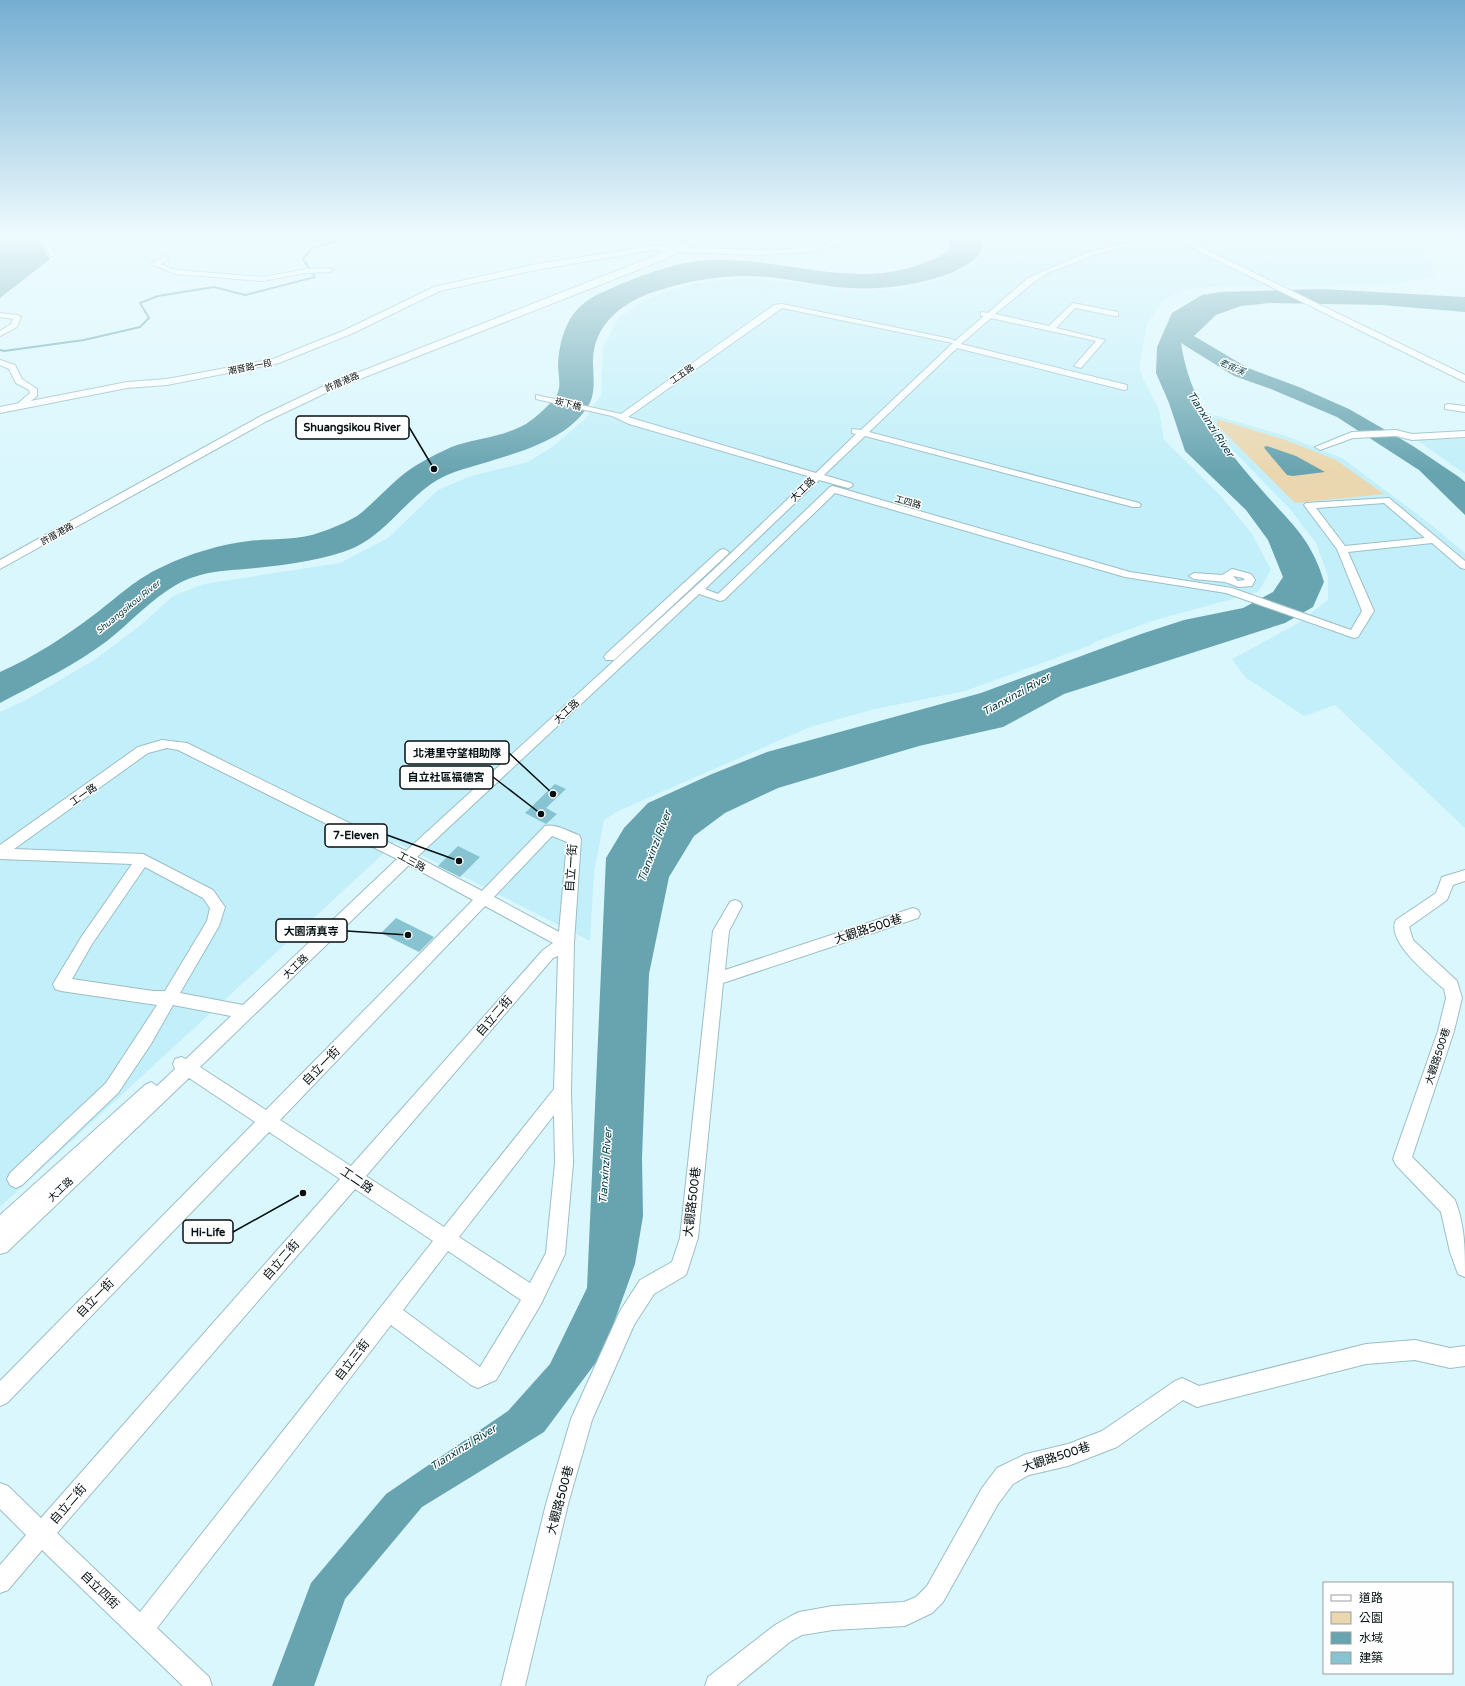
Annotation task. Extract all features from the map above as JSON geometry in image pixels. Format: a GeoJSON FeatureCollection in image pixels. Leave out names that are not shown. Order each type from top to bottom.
{"type":"FeatureCollection","features":[{"type":"Feature","properties":{"kind":"street"},"geometry":{"type":"LineString","coordinates":[[0,315],[17,317],[14,325],[0,334]]}},
{"type":"Feature","properties":{"kind":"street","name":"潮音路一段"},"geometry":{"type":"LineString","coordinates":[[0,410],[62,400],[127,385],[167,382],[258,366],[276,361],[348,332],[384,315]]}},
{"type":"Feature","properties":{"kind":"street","name":"許厝港路"},"geometry":{"type":"LineString","coordinates":[[0,558],[343,380],[507,315]]}},
{"type":"Feature","properties":{"kind":"street","name":"工五路"},"geometry":{"type":"LineString","coordinates":[[623,417],[629,410],[766,315]]}},
{"type":"Feature","properties":{"kind":"street","name":"工五路"},"geometry":{"type":"LineString","coordinates":[[822,315],[953,343]]}},
{"type":"Feature","properties":{"kind":"street"},"geometry":{"type":"LineString","coordinates":[[986,315],[1102,340],[1078,366]]}},
{"type":"Feature","properties":{"kind":"street","name":"大工路"},"geometry":{"type":"LineString","coordinates":[[0,1245],[403,856],[953,343],[986,315]]}},
{"type":"Feature","properties":{"kind":"street"},"geometry":{"type":"LineString","coordinates":[[1050,329],[1064,315]]}},
{"type":"Feature","properties":{"kind":"street"},"geometry":{"type":"LineString","coordinates":[[1334,315],[1462,376]]}},
{"type":"Feature","properties":{"kind":"street"},"geometry":{"type":"LineString","coordinates":[[953,343],[1124,386]]}},
{"type":"Feature","properties":{"kind":"street"},"geometry":{"type":"LineString","coordinates":[[0,362],[12,367],[19,381],[33,389],[34,394],[19,406]]}},
{"type":"Feature","properties":{"kind":"street","name":"崁下橋"},"geometry":{"type":"LineString","coordinates":[[542,397],[591,409]]}},
{"type":"Feature","properties":{"kind":"street"},"geometry":{"type":"LineString","coordinates":[[1448,407],[1465,409]]}},
{"type":"Feature","properties":{"kind":"street","name":"工四路"},"geometry":{"type":"LineString","coordinates":[[591,409],[623,417],[632,422],[812,475],[1136,567],[1201,577],[1228,584]]}},
{"type":"Feature","properties":{"kind":"street"},"geometry":{"type":"LineString","coordinates":[[858,432],[1136,505]]}},
{"type":"Feature","properties":{"kind":"street"},"geometry":{"type":"LineString","coordinates":[[1320,447],[1352,435],[1361,434],[1396,433],[1412,437],[1465,434]]}},
{"type":"Feature","properties":{"kind":"street","name":"大工路"},"geometry":{"type":"LineString","coordinates":[[403,856],[713,576],[812,475]]}},
{"type":"Feature","properties":{"kind":"street"},"geometry":{"type":"LineString","coordinates":[[697,590],[720,598],[833,489],[1129,575],[1228,584],[1354,635],[1368,611],[1342,549],[1309,505],[1386,500],[1465,566]]}},
{"type":"Feature","properties":{"kind":"street","name":"許厝港路"},"geometry":{"type":"LineString","coordinates":[[0,566],[67,524]]}},
{"type":"Feature","properties":{"kind":"street"},"geometry":{"type":"LineString","coordinates":[[1342,549],[1435,540]]}},
{"type":"Feature","properties":{"kind":"street"},"geometry":{"type":"LineString","coordinates":[[713,576],[735,584]]}},
{"type":"Feature","properties":{"kind":"street","name":"工三路"},"geometry":{"type":"LineString","coordinates":[[169,743],[182,746],[403,856],[484,898],[566,944]]}},
{"type":"Feature","properties":{"kind":"street","name":"工一路"},"geometry":{"type":"LineString","coordinates":[[0,853],[143,750],[158,744],[169,743]]}},
{"type":"Feature","properties":{"kind":"street","name":"自立一街"},"geometry":{"type":"LineString","coordinates":[[0,1396],[550,830],[574,839],[566,944]]}},
{"type":"Feature","properties":{"kind":"street"},"geometry":{"type":"LineString","coordinates":[[0,853],[143,859],[208,894],[218,907],[214,922],[145,1039],[112,1088],[16,1179]]}},
{"type":"Feature","properties":{"kind":"street"},"geometry":{"type":"LineString","coordinates":[[143,859],[87,940],[61,984],[153,998],[169,998],[241,1011]]}},
{"type":"Feature","properties":{"kind":"street","name":"大觀路500巷"},"geometry":{"type":"LineString","coordinates":[[1465,875],[1447,881],[1442,896],[1402,924],[1401,929],[1407,944],[1451,986],[1454,998],[1446,1031],[1402,1159],[1448,1206],[1452,1213],[1460,1257],[1465,1267]]}},
{"type":"Feature","properties":{"kind":"street"},"geometry":{"type":"LineString","coordinates":[[716,979],[721,931],[735,906]]}},
{"type":"Feature","properties":{"kind":"street","name":"大觀路500巷"},"geometry":{"type":"LineString","coordinates":[[513,1686],[558,1504],[582,1419],[627,1318],[647,1287],[679,1268],[689,1238],[716,979],[914,914]]}},
{"type":"Feature","properties":{"kind":"street"},"geometry":{"type":"LineString","coordinates":[[390,1312],[478,1378],[489,1373],[534,1297],[555,1254],[564,1163],[562,1091],[566,944]]}},
{"type":"Feature","properties":{"kind":"street","name":"自立二街"},"geometry":{"type":"LineString","coordinates":[[0,1582],[548,954],[566,944]]}},
{"type":"Feature","properties":{"kind":"street","name":"大工路"},"geometry":{"type":"LineString","coordinates":[[0,1228],[184,1066]]}},
{"type":"Feature","properties":{"kind":"street","name":"工二路"},"geometry":{"type":"LineString","coordinates":[[184,1066],[268,1120],[534,1297]]}},
{"type":"Feature","properties":{"kind":"street","name":"自立三街"},"geometry":{"type":"LineString","coordinates":[[141,1629],[562,1091]]}},
{"type":"Feature","properties":{"kind":"street","name":"大觀路500巷"},"geometry":{"type":"LineString","coordinates":[[717,1686],[783,1633],[799,1624],[833,1618],[905,1614],[924,1605],[935,1594],[990,1496],[1005,1476],[1026,1465],[1068,1455],[1109,1439],[1182,1388],[1197,1397],[1366,1354],[1415,1350],[1450,1358],[1465,1356]]}},
{"type":"Feature","properties":{"kind":"street","name":"自立四街"},"geometry":{"type":"LineString","coordinates":[[0,1494],[200,1686]]}},
{"type":"Feature","properties":{"kind":"shaded area"},"geometry":{"type":"Polygon","coordinates":[[[624,315],[1153,315],[1147,324],[1139,367],[1144,381],[1159,409],[1164,440],[1220,495],[1252,534],[1271,570],[1258,592],[1155,620],[965,691],[875,709],[810,727],[618,811],[604,820],[594,872],[590,941],[396,842],[0,1207],[0,712],[26,700],[96,659],[142,624],[173,596],[204,584],[340,563],[388,538],[438,490],[471,476],[528,462],[552,447],[585,419],[601,395],[603,347],[618,319],[624,315]]]}},
{"type":"Feature","properties":{"kind":"shaded area"},"geometry":{"type":"Polygon","coordinates":[[[1207,413],[1286,436],[1342,458],[1429,523],[1465,553],[1465,828],[1335,705],[1304,716],[1245,677],[1232,659],[1295,625],[1328,600],[1328,576],[1316,543],[1290,509],[1207,424],[1207,413]]]}},
{"type":"Feature","properties":{"kind":"shaded area"},"geometry":{"type":"Polygon","coordinates":[[[1414,438],[1465,439],[1465,474],[1414,438]]]}},
{"type":"Feature","properties":{"kind":"green space"},"geometry":{"type":"Polygon","coordinates":[[[1217,419],[1286,440],[1336,460],[1384,494],[1295,503],[1217,425],[1217,419]]]}},
{"type":"Feature","properties":{"kind":"water","name":"Shuangsikou River"},"geometry":{"type":"Polygon","coordinates":[[[573,315],[613,315],[605,325],[594,348],[594,380],[590,403],[583,414],[562,432],[527,449],[455,472],[439,479],[420,493],[390,522],[356,547],[311,560],[267,567],[215,572],[186,580],[158,597],[116,634],[95,650],[55,674],[0,703],[0,672],[25,660],[73,630],[144,576],[184,557],[216,547],[238,542],[304,537],[330,529],[357,516],[405,473],[426,459],[457,445],[501,434],[526,424],[548,405],[558,392],[559,353],[564,332],[573,315]]]}},
{"type":"Feature","properties":{"kind":"water"},"geometry":{"type":"Polygon","coordinates":[[[1171,315],[1217,315],[1194,336],[1248,368],[1299,387],[1349,409],[1413,446],[1465,482],[1465,515],[1419,470],[1337,417],[1271,389],[1234,376],[1181,343],[1185,364],[1192,384],[1200,403],[1221,439],[1246,472],[1290,521],[1306,541],[1313,553],[1324,582],[1313,607],[1285,623],[1064,694],[1003,727],[919,746],[778,788],[725,813],[694,836],[669,877],[649,974],[642,1158],[643,1216],[635,1264],[603,1353],[544,1432],[422,1507],[345,1599],[314,1686],[272,1686],[311,1583],[386,1494],[508,1411],[550,1364],[587,1288],[606,858],[624,828],[648,803],[712,774],[767,752],[981,693],[1141,634],[1184,620],[1243,608],[1273,592],[1283,577],[1268,540],[1246,510],[1185,451],[1169,403],[1156,373],[1157,347],[1171,315]]]}},
{"type":"Feature","properties":{"kind":"water"},"geometry":{"type":"Polygon","coordinates":[[[1267,446],[1296,456],[1325,472],[1293,476],[1287,475],[1265,449],[1264,447],[1267,446]]]}},
{"type":"Feature","properties":{"kind":"building"},"geometry":{"type":"Polygon","coordinates":[[[555,784],[566,789],[546,808],[557,814],[546,824],[525,813],[555,784]]]}},
{"type":"Feature","properties":{"kind":"building"},"geometry":{"type":"Polygon","coordinates":[[[458,846],[480,857],[460,877],[438,866],[458,846]]]}},
{"type":"Feature","properties":{"kind":"building"},"geometry":{"type":"Polygon","coordinates":[[[396,918],[434,937],[419,952],[381,933],[396,918]]]}},
{"type":"Feature","properties":{"kind":"waterway"},"geometry":{"type":"LineString","coordinates":[[0,350],[4,351],[84,340],[140,327],[149,318],[147,315]]}},
{"type":"Feature","properties":{"kind":"place","name":"Shuangsikou River"},"geometry":{"type":"Point","coordinates":[434,469]}},
{"type":"Feature","properties":{"kind":"place","name":"北港里守望相助隊"},"geometry":{"type":"Point","coordinates":[553,794]}},
{"type":"Feature","properties":{"kind":"place","name":"自立社區福德宮"},"geometry":{"type":"Point","coordinates":[541,814]}},
{"type":"Feature","properties":{"kind":"place","name":"7-Eleven"},"geometry":{"type":"Point","coordinates":[459,861]}},
{"type":"Feature","properties":{"kind":"place","name":"大園清真寺"},"geometry":{"type":"Point","coordinates":[408,935]}},
{"type":"Feature","properties":{"kind":"place","name":"Hi-Life"},"geometry":{"type":"Point","coordinates":[303,1193]}},
{"type":"Feature","properties":{"kind":"water label","name":"老街溪"},"geometry":{"type":"Point","coordinates":[1232,367]}},
{"type":"Feature","properties":{"kind":"water label","name":"Tianxinzi River"},"geometry":{"type":"Point","coordinates":[1211,424]}},
{"type":"Feature","properties":{"kind":"water label","name":"Tianxinzi River"},"geometry":{"type":"Point","coordinates":[1016,694]}},
{"type":"Feature","properties":{"kind":"water label","name":"Tianxinzi River"},"geometry":{"type":"Point","coordinates":[654,846]}},
{"type":"Feature","properties":{"kind":"water label","name":"Tianxinzi River"},"geometry":{"type":"Point","coordinates":[605,1166]}},
{"type":"Feature","properties":{"kind":"water label","name":"Tianxinzi River"},"geometry":{"type":"Point","coordinates":[463,1447]}}]}
